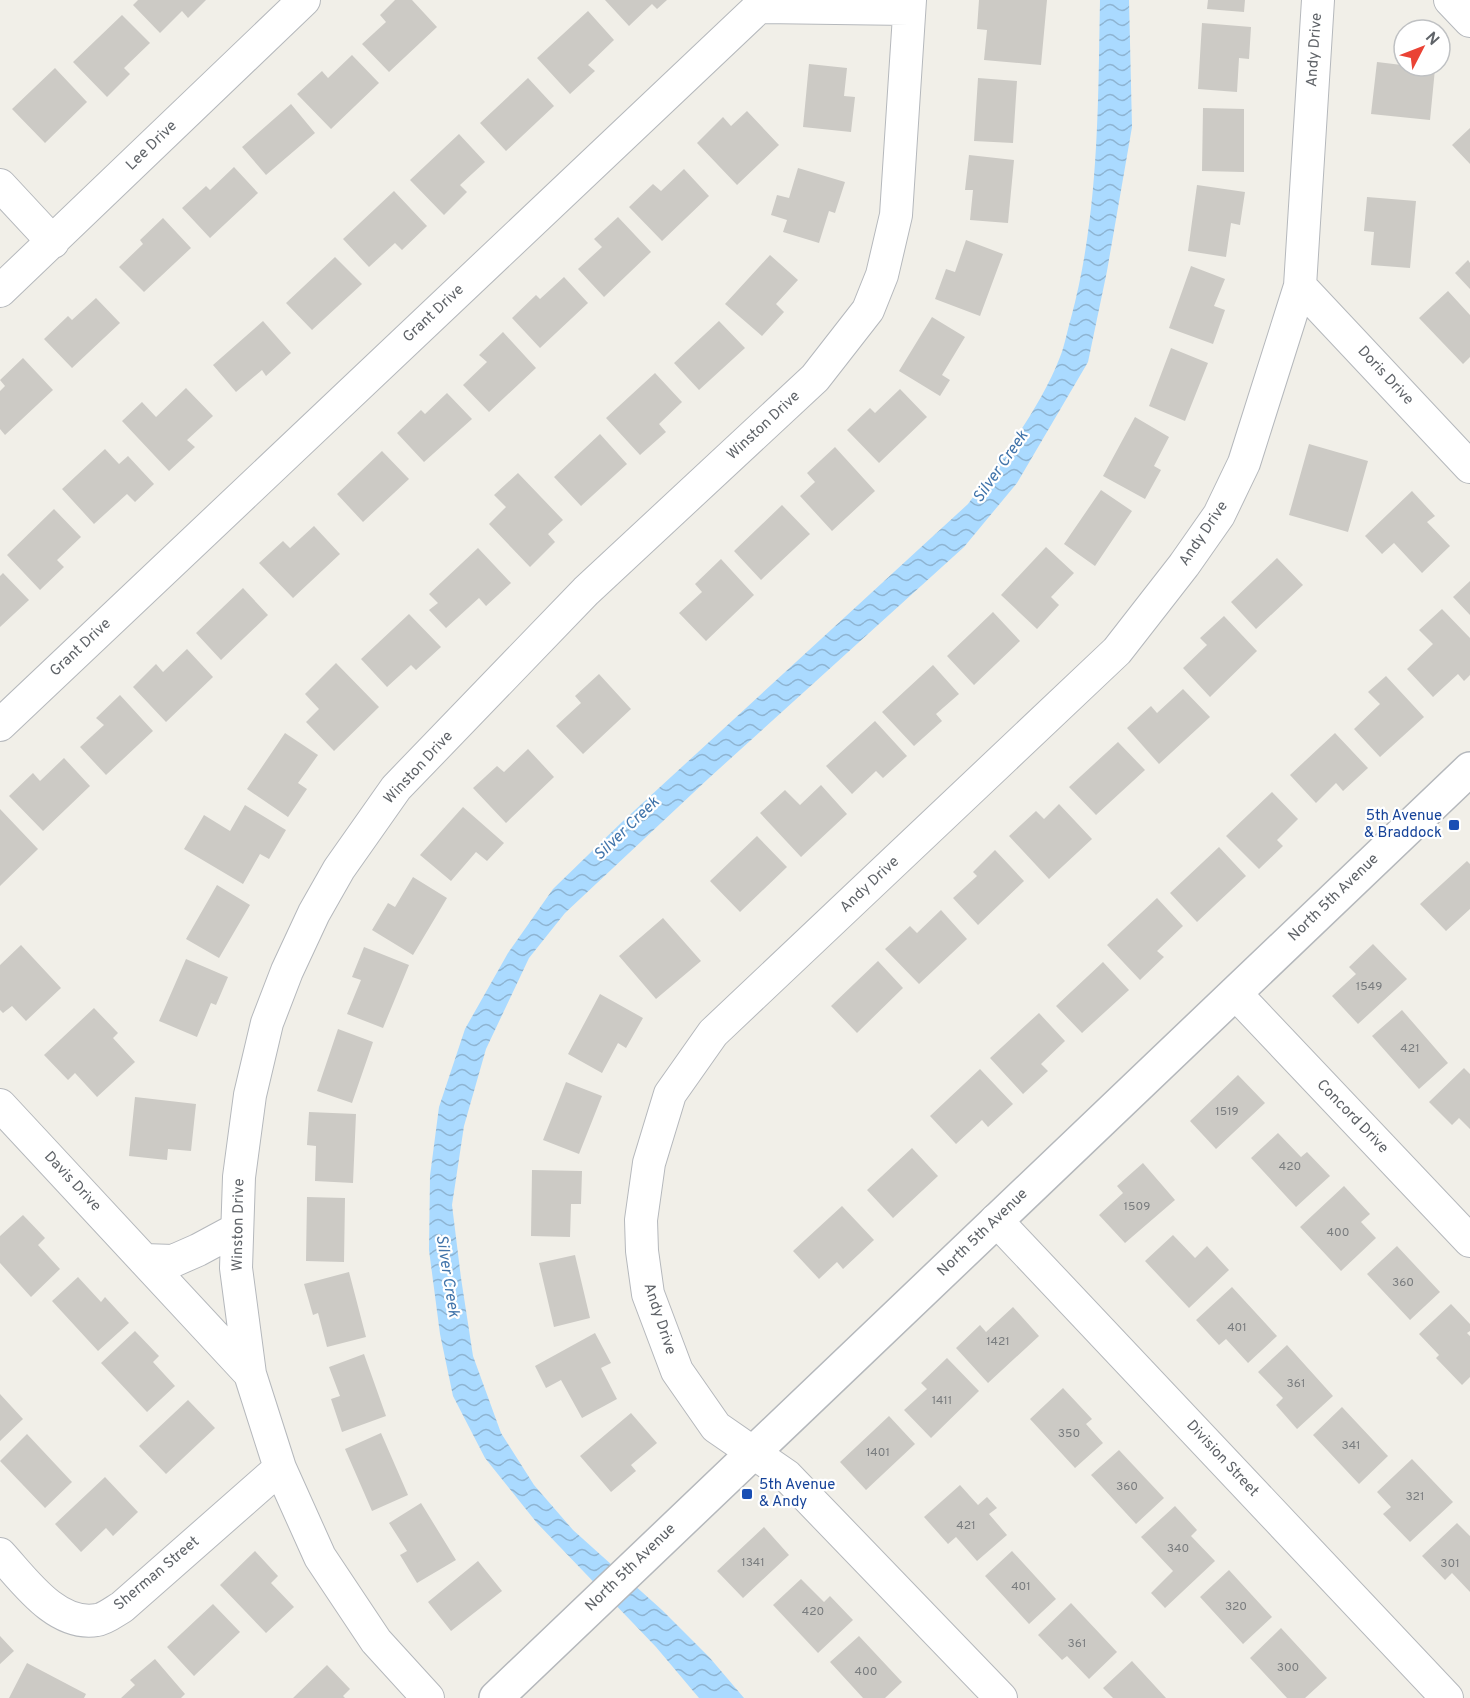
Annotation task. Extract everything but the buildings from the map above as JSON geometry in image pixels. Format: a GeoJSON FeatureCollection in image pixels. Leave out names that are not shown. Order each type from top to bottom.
{"type":"FeatureCollection","features":[{"type":"Feature","properties":{"kind":"street","name":"Lee Drive"},"geometry":{"type":"LineString","coordinates":[[0,291],[303,0]]}},
{"type":"Feature","properties":{"kind":"street","name":"Andy Drive"},"geometry":{"type":"LineString","coordinates":[[1001,1698],[788,1476],[716,1427],[677,1371],[648,1294],[642,1251],[641,1220],[650,1163],[670,1094],[712,1033],[1117,651],[1219,515],[1244,463],[1300,286],[1318,0]]}},
{"type":"Feature","properties":{"kind":"street"},"geometry":{"type":"LineString","coordinates":[[1450,0],[1470,21]]}},
{"type":"Feature","properties":{"kind":"street","name":"Grant Drive"},"geometry":{"type":"LineString","coordinates":[[0,725],[759,7],[909,4]]}},
{"type":"Feature","properties":{"kind":"street","name":"Winston Drive"},"geometry":{"type":"LineString","coordinates":[[428,1698],[376,1641],[320,1557],[280,1468],[250,1374],[236,1268],[239,1177],[250,1095],[267,1023],[287,971],[314,913],[339,869],[396,788],[586,591],[815,378],[868,310],[882,275],[896,215],[909,4]]}},
{"type":"Feature","properties":{"kind":"street"},"geometry":{"type":"LineString","coordinates":[[0,184],[53,242]]}},
{"type":"Feature","properties":{"kind":"street","name":"Doris Drive"},"geometry":{"type":"LineString","coordinates":[[1300,286],[1470,467]]}},
{"type":"Feature","properties":{"kind":"street","name":"North 5th Avenue"},"geometry":{"type":"LineString","coordinates":[[495,1698],[1234,993],[1468,774]]}},
{"type":"Feature","properties":{"kind":"street","name":"Concord Drive"},"geometry":{"type":"LineString","coordinates":[[1234,993],[1470,1241]]}},
{"type":"Feature","properties":{"kind":"street","name":"Davis Drive"},"geometry":{"type":"LineString","coordinates":[[0,1105],[250,1374]]}},
{"type":"Feature","properties":{"kind":"street","name":"Division Street"},"geometry":{"type":"LineString","coordinates":[[996,1221],[1447,1698]]}},
{"type":"Feature","properties":{"kind":"street"},"geometry":{"type":"LineString","coordinates":[[144,1260],[173,1261],[237,1229]]}},
{"type":"Feature","properties":{"kind":"street","name":"Sherman Street"},"geometry":{"type":"LineString","coordinates":[[0,1554],[51,1608],[72,1618],[97,1620],[122,1607],[280,1468]]}},
{"type":"Feature","properties":{"kind":"water","name":"Silver Creek"},"geometry":{"type":"Polygon","coordinates":[[[1100,0],[1129,0],[1132,127],[1107,271],[1088,362],[1017,483],[964,547],[709,778],[565,913],[529,958],[486,1049],[464,1126],[452,1205],[473,1356],[501,1433],[534,1485],[573,1530],[662,1610],[710,1658],[744,1698],[699,1698],[656,1647],[537,1523],[485,1458],[453,1396],[440,1334],[429,1250],[430,1176],[439,1107],[465,1029],[508,953],[553,889],[622,822],[968,504],[1031,414],[1062,352],[1080,279],[1087,239],[1095,160],[1100,0]]]}},
{"type":"Feature","properties":{"kind":"place","name":"5th Avenue & Braddock"},"geometry":{"type":"Point","coordinates":[1454,825]}},
{"type":"Feature","properties":{"kind":"place","name":"5th Avenue & Andy"},"geometry":{"type":"Point","coordinates":[747,1494]}}]}
